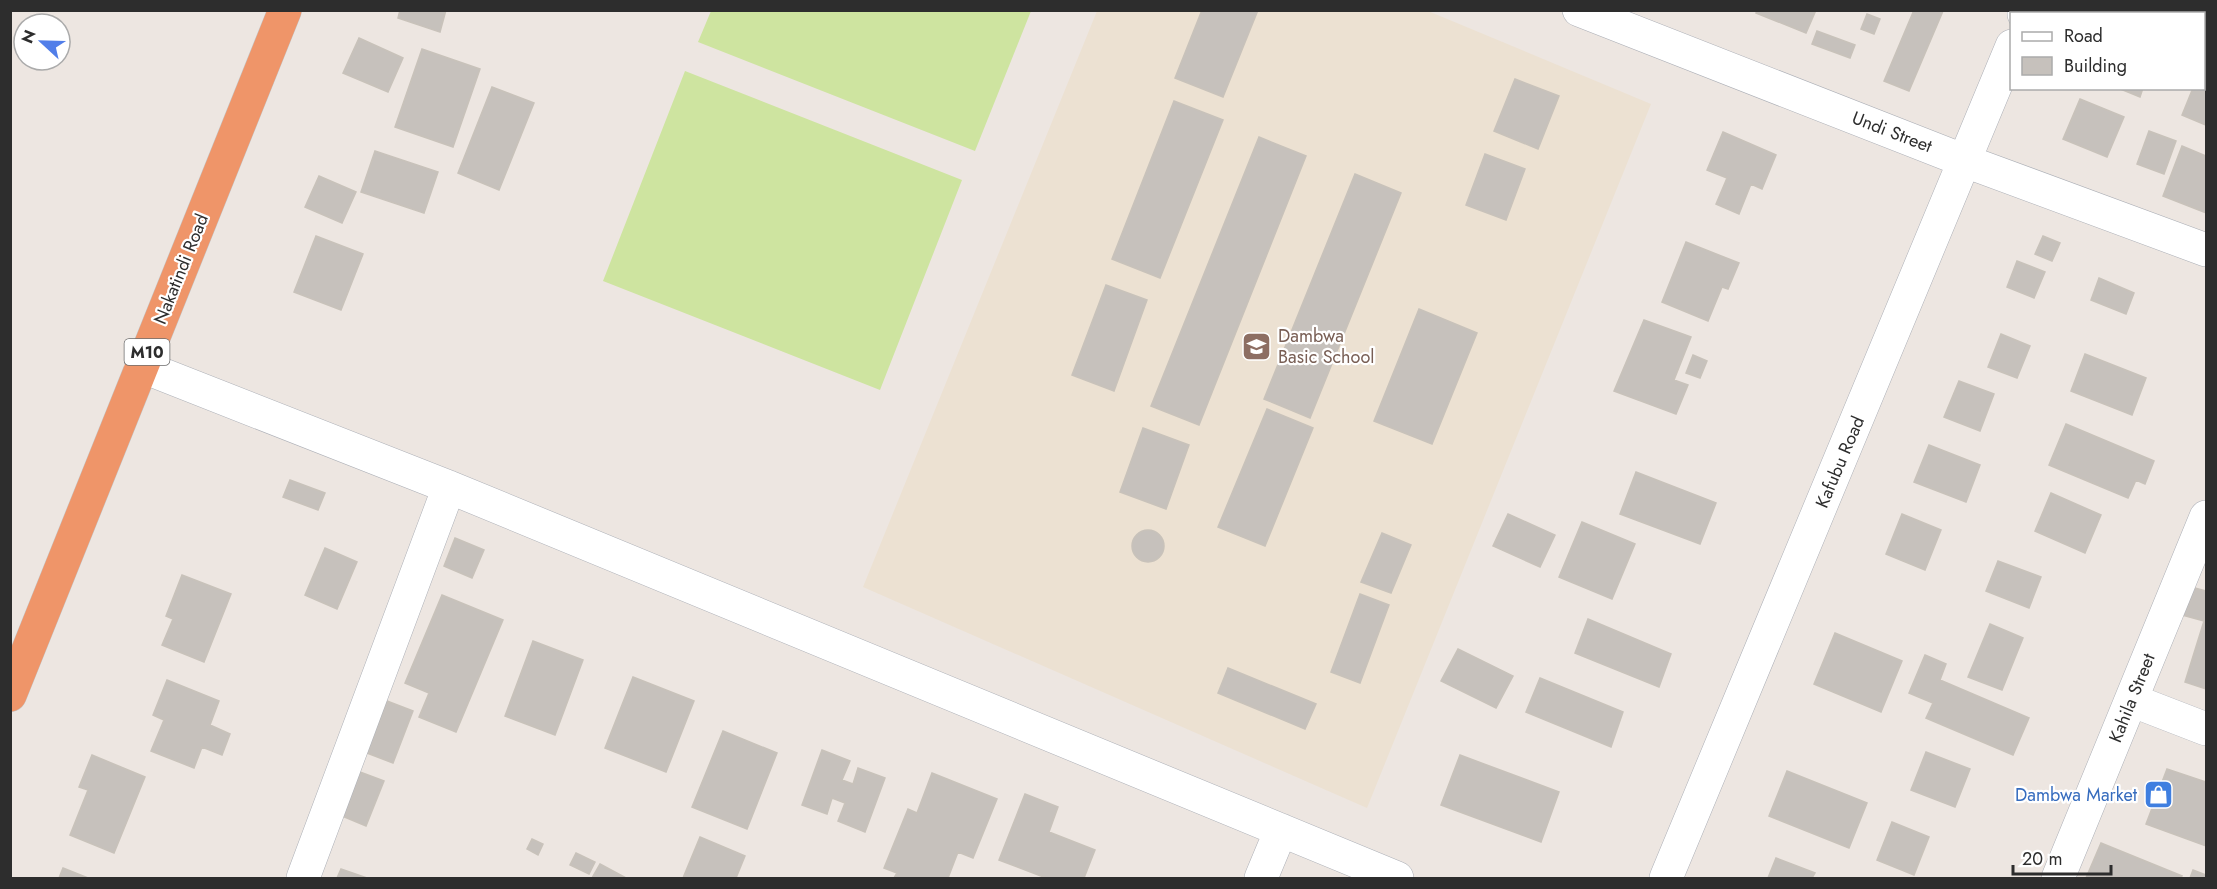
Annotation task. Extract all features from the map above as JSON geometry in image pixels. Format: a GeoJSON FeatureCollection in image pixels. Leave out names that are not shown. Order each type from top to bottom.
{"type":"FeatureCollection","features":[{"type":"Feature","properties":{"kind":"highway","name":"Nakatindi Road"},"geometry":{"type":"LineString","coordinates":[[10,695],[285,10]]}},
{"type":"Feature","properties":{"kind":"street","name":"Undi Street"},"geometry":{"type":"LineString","coordinates":[[1579,10],[1965,161],[2206,250]]}},
{"type":"Feature","properties":{"kind":"street","name":"Kafubu Road"},"geometry":{"type":"LineString","coordinates":[[1666,879],[2010,51]]}},
{"type":"Feature","properties":{"kind":"street"},"geometry":{"type":"LineString","coordinates":[[141,366],[449,487],[1397,879]]}},
{"type":"Feature","properties":{"kind":"street"},"geometry":{"type":"LineString","coordinates":[[303,879],[449,487]]}},
{"type":"Feature","properties":{"kind":"street","name":"Kahila Street"},"geometry":{"type":"LineString","coordinates":[[2058,879],[2206,517]]}},
{"type":"Feature","properties":{"kind":"street"},"geometry":{"type":"LineString","coordinates":[[2131,700],[2206,729]]}},
{"type":"Feature","properties":{"kind":"street"},"geometry":{"type":"LineString","coordinates":[[1261,879],[1281,830]]}},
{"type":"Feature","properties":{"kind":"shaded area","name":"Dambwa Basic School"},"geometry":{"type":"Polygon","coordinates":[[[1097,11],[1428,11],[1651,104],[1367,808],[863,587],[1097,11]]]}},
{"type":"Feature","properties":{"kind":"green space"},"geometry":{"type":"Polygon","coordinates":[[[711,10],[1031,11],[975,151],[698,42],[711,10]]]}},
{"type":"Feature","properties":{"kind":"green space"},"geometry":{"type":"Polygon","coordinates":[[[685,71],[962,180],[880,390],[603,281],[685,71]]]}},
{"type":"Feature","properties":{"kind":"building"},"geometry":{"type":"Polygon","coordinates":[[[400,10],[446,10],[440,32],[398,18],[400,10]]]}},
{"type":"Feature","properties":{"kind":"building"},"geometry":{"type":"Polygon","coordinates":[[[1202,10],[1258,10],[1223,97],[1175,78],[1202,10]]]}},
{"type":"Feature","properties":{"kind":"building"},"geometry":{"type":"Polygon","coordinates":[[[1757,10],[1816,10],[1806,33],[1756,13],[1757,10]]]}},
{"type":"Feature","properties":{"kind":"building"},"geometry":{"type":"Polygon","coordinates":[[[1914,10],[1943,11],[1909,91],[1884,81],[1914,10]]]}},
{"type":"Feature","properties":{"kind":"building"},"geometry":{"type":"Polygon","coordinates":[[[2142,10],[2168,10],[2168,12],[2142,10]]]}},
{"type":"Feature","properties":{"kind":"building"},"geometry":{"type":"Polygon","coordinates":[[[1867,14],[1880,19],[1874,34],[1861,29],[1867,14]]]}},
{"type":"Feature","properties":{"kind":"building"},"geometry":{"type":"Polygon","coordinates":[[[1817,31],[1855,45],[1850,58],[1812,44],[1817,31]]]}},
{"type":"Feature","properties":{"kind":"building"},"geometry":{"type":"Polygon","coordinates":[[[359,38],[403,58],[388,92],[343,73],[359,38]]]}},
{"type":"Feature","properties":{"kind":"building"},"geometry":{"type":"Polygon","coordinates":[[[422,49],[480,69],[453,147],[395,127],[422,49]]]}},
{"type":"Feature","properties":{"kind":"building"},"geometry":{"type":"Polygon","coordinates":[[[2206,75],[2206,125],[2182,115],[2192,90],[2205,90],[2206,75]]]}},
{"type":"Feature","properties":{"kind":"building"},"geometry":{"type":"Polygon","coordinates":[[[1515,79],[1559,96],[1538,149],[1494,131],[1515,79]]]}},
{"type":"Feature","properties":{"kind":"building"},"geometry":{"type":"Polygon","coordinates":[[[492,87],[534,103],[499,190],[458,173],[492,87]]]}},
{"type":"Feature","properties":{"kind":"building"},"geometry":{"type":"Polygon","coordinates":[[[2123,90],[2142,90],[2140,97],[2123,90]]]}},
{"type":"Feature","properties":{"kind":"building"},"geometry":{"type":"Polygon","coordinates":[[[2080,99],[2124,117],[2107,157],[2063,139],[2080,99]]]}},
{"type":"Feature","properties":{"kind":"building"},"geometry":{"type":"Polygon","coordinates":[[[1174,101],[1223,120],[1160,278],[1112,259],[1174,101]]]}},
{"type":"Feature","properties":{"kind":"building"},"geometry":{"type":"Polygon","coordinates":[[[2149,131],[2176,141],[2164,174],[2137,164],[2149,131]]]}},
{"type":"Feature","properties":{"kind":"building"},"geometry":{"type":"Polygon","coordinates":[[[1723,132],[1776,155],[1762,189],[1751,184],[1739,214],[1716,204],[1727,178],[1707,170],[1723,132]]]}},
{"type":"Feature","properties":{"kind":"building"},"geometry":{"type":"Polygon","coordinates":[[[1259,137],[1306,156],[1199,425],[1151,406],[1259,137]]]}},
{"type":"Feature","properties":{"kind":"building"},"geometry":{"type":"Polygon","coordinates":[[[2182,146],[2206,156],[2206,213],[2163,196],[2182,146]]]}},
{"type":"Feature","properties":{"kind":"building"},"geometry":{"type":"Polygon","coordinates":[[[375,151],[438,172],[424,213],[361,192],[375,151]]]}},
{"type":"Feature","properties":{"kind":"building"},"geometry":{"type":"Polygon","coordinates":[[[1485,154],[1525,169],[1506,220],[1466,205],[1485,154]]]}},
{"type":"Feature","properties":{"kind":"building"},"geometry":{"type":"Polygon","coordinates":[[[1355,174],[1401,193],[1310,418],[1264,399],[1355,174]]]}},
{"type":"Feature","properties":{"kind":"building"},"geometry":{"type":"Polygon","coordinates":[[[319,176],[356,192],[342,223],[305,207],[319,176]]]}},
{"type":"Feature","properties":{"kind":"building"},"geometry":{"type":"Polygon","coordinates":[[[316,236],[363,254],[341,310],[294,292],[316,236]]]}},
{"type":"Feature","properties":{"kind":"building"},"geometry":{"type":"Polygon","coordinates":[[[2043,236],[2060,243],[2052,261],[2035,254],[2043,236]]]}},
{"type":"Feature","properties":{"kind":"building"},"geometry":{"type":"Polygon","coordinates":[[[1686,242],[1739,263],[1728,289],[1722,287],[1708,321],[1662,302],[1686,242]]]}},
{"type":"Feature","properties":{"kind":"building"},"geometry":{"type":"Polygon","coordinates":[[[2017,261],[2045,272],[2034,298],[2007,287],[2017,261]]]}},
{"type":"Feature","properties":{"kind":"building"},"geometry":{"type":"Polygon","coordinates":[[[2099,278],[2134,293],[2126,314],[2091,300],[2099,278]]]}},
{"type":"Feature","properties":{"kind":"building"},"geometry":{"type":"Polygon","coordinates":[[[1106,285],[1147,300],[1114,391],[1072,375],[1106,285]]]}},
{"type":"Feature","properties":{"kind":"building"},"geometry":{"type":"Polygon","coordinates":[[[1419,309],[1477,333],[1432,444],[1374,421],[1419,309]]]}},
{"type":"Feature","properties":{"kind":"building"},"geometry":{"type":"Polygon","coordinates":[[[1644,320],[1691,337],[1674,380],[1688,385],[1676,414],[1614,391],[1644,320]]]}},
{"type":"Feature","properties":{"kind":"building"},"geometry":{"type":"Polygon","coordinates":[[[2001,334],[2030,346],[2017,378],[1988,367],[2001,334]]]}},
{"type":"Feature","properties":{"kind":"building"},"geometry":{"type":"Polygon","coordinates":[[[2085,354],[2146,378],[2132,415],[2071,391],[2085,354]]]}},
{"type":"Feature","properties":{"kind":"building"},"geometry":{"type":"Polygon","coordinates":[[[1693,355],[1707,361],[1700,378],[1686,373],[1693,355]]]}},
{"type":"Feature","properties":{"kind":"building"},"geometry":{"type":"Polygon","coordinates":[[[1959,381],[1994,394],[1980,431],[1944,417],[1959,381]]]}},
{"type":"Feature","properties":{"kind":"building"},"geometry":{"type":"Polygon","coordinates":[[[1267,409],[1313,428],[1265,546],[1218,527],[1267,409]]]}},
{"type":"Feature","properties":{"kind":"building"},"geometry":{"type":"Polygon","coordinates":[[[2066,424],[2154,461],[2145,484],[2136,480],[2128,498],[2049,465],[2066,424]]]}},
{"type":"Feature","properties":{"kind":"building"},"geometry":{"type":"Polygon","coordinates":[[[1143,428],[1189,445],[1166,509],[1120,492],[1143,428]]]}},
{"type":"Feature","properties":{"kind":"building"},"geometry":{"type":"Polygon","coordinates":[[[1929,445],[1980,465],[1966,502],[1914,482],[1929,445]]]}},
{"type":"Feature","properties":{"kind":"building"},"geometry":{"type":"Polygon","coordinates":[[[1636,472],[1716,503],[1700,544],[1620,514],[1636,472]]]}},
{"type":"Feature","properties":{"kind":"building"},"geometry":{"type":"Polygon","coordinates":[[[290,480],[325,493],[318,510],[283,497],[290,480]]]}},
{"type":"Feature","properties":{"kind":"building"},"geometry":{"type":"Polygon","coordinates":[[[2051,493],[2101,515],[2085,553],[2035,531],[2051,493]]]}},
{"type":"Feature","properties":{"kind":"building"},"geometry":{"type":"Polygon","coordinates":[[[1508,514],[1555,535],[1540,567],[1493,546],[1508,514]]]}},
{"type":"Feature","properties":{"kind":"building"},"geometry":{"type":"Polygon","coordinates":[[[1902,514],[1941,530],[1925,570],[1886,554],[1902,514]]]}},
{"type":"Feature","properties":{"kind":"building"},"geometry":{"type":"Polygon","coordinates":[[[1582,522],[1635,544],[1612,599],[1559,577],[1582,522]]]}},
{"type":"Feature","properties":{"kind":"building"},"geometry":{"type":"Polygon","coordinates":[[[1148,530],[1159,535],[1164,546],[1159,557],[1148,562],[1137,557],[1132,546],[1137,535],[1148,530]]]}},
{"type":"Feature","properties":{"kind":"building"},"geometry":{"type":"Polygon","coordinates":[[[1382,533],[1411,545],[1391,593],[1361,582],[1382,533]]]}},
{"type":"Feature","properties":{"kind":"building"},"geometry":{"type":"Polygon","coordinates":[[[455,538],[484,550],[472,578],[444,566],[455,538]]]}},
{"type":"Feature","properties":{"kind":"building"},"geometry":{"type":"Polygon","coordinates":[[[325,548],[357,562],[337,609],[305,595],[325,548]]]}},
{"type":"Feature","properties":{"kind":"building"},"geometry":{"type":"Polygon","coordinates":[[[1998,561],[2041,577],[2029,608],[1986,591],[1998,561]]]}},
{"type":"Feature","properties":{"kind":"building"},"geometry":{"type":"Polygon","coordinates":[[[182,575],[231,594],[204,662],[162,645],[173,619],[166,616],[182,575]]]}},
{"type":"Feature","properties":{"kind":"building"},"geometry":{"type":"Polygon","coordinates":[[[2191,587],[2206,591],[2206,689],[2185,682],[2204,621],[2182,615],[2191,587]]]}},
{"type":"Feature","properties":{"kind":"building"},"geometry":{"type":"Polygon","coordinates":[[[1360,594],[1389,605],[1360,683],[1331,672],[1360,594]]]}},
{"type":"Feature","properties":{"kind":"building"},"geometry":{"type":"Polygon","coordinates":[[[442,595],[503,620],[456,732],[419,717],[429,693],[405,683],[442,595]]]}},
{"type":"Feature","properties":{"kind":"building"},"geometry":{"type":"Polygon","coordinates":[[[1588,619],[1671,654],[1659,687],[1575,653],[1588,619]]]}},
{"type":"Feature","properties":{"kind":"building"},"geometry":{"type":"Polygon","coordinates":[[[1990,624],[2023,638],[2002,690],[1968,677],[1990,624]]]}},
{"type":"Feature","properties":{"kind":"building"},"geometry":{"type":"Polygon","coordinates":[[[1835,633],[1902,661],[1881,712],[1814,684],[1835,633]]]}},
{"type":"Feature","properties":{"kind":"building"},"geometry":{"type":"Polygon","coordinates":[[[533,641],[583,660],[555,735],[505,716],[533,641]]]}},
{"type":"Feature","properties":{"kind":"building"},"geometry":{"type":"Polygon","coordinates":[[[1458,649],[1513,676],[1496,708],[1441,681],[1458,649]]]}},
{"type":"Feature","properties":{"kind":"building"},"geometry":{"type":"Polygon","coordinates":[[[1925,655],[1946,664],[1940,680],[2029,718],[2013,755],[1926,718],[1933,703],[1909,693],[1925,655]]]}},
{"type":"Feature","properties":{"kind":"building"},"geometry":{"type":"Polygon","coordinates":[[[1228,668],[1316,704],[1305,729],[1218,693],[1228,668]]]}},
{"type":"Feature","properties":{"kind":"building"},"geometry":{"type":"Polygon","coordinates":[[[633,677],[694,701],[666,772],[605,748],[633,677]]]}},
{"type":"Feature","properties":{"kind":"building"},"geometry":{"type":"Polygon","coordinates":[[[1540,678],[1623,712],[1611,747],[1526,712],[1540,678]]]}},
{"type":"Feature","properties":{"kind":"building"},"geometry":{"type":"Polygon","coordinates":[[[167,680],[219,701],[210,725],[230,734],[222,755],[202,747],[194,768],[151,751],[164,720],[153,715],[167,680]]]}},
{"type":"Feature","properties":{"kind":"building"},"geometry":{"type":"Polygon","coordinates":[[[387,701],[413,711],[393,763],[367,753],[387,701]]]}},
{"type":"Feature","properties":{"kind":"building"},"geometry":{"type":"Polygon","coordinates":[[[723,731],[777,753],[747,829],[692,807],[723,731]]]}},
{"type":"Feature","properties":{"kind":"building"},"geometry":{"type":"Polygon","coordinates":[[[822,750],[850,761],[842,780],[853,784],[858,768],[885,778],[865,832],[838,821],[845,803],[832,798],[827,814],[802,805],[822,750]]]}},
{"type":"Feature","properties":{"kind":"building"},"geometry":{"type":"Polygon","coordinates":[[[1926,752],[1970,769],[1955,807],[1911,790],[1926,752]]]}},
{"type":"Feature","properties":{"kind":"building"},"geometry":{"type":"Polygon","coordinates":[[[92,755],[145,777],[114,853],[70,835],[88,790],[79,787],[92,755]]]}},
{"type":"Feature","properties":{"kind":"building"},"geometry":{"type":"Polygon","coordinates":[[[1460,755],[1559,792],[1541,842],[1441,805],[1460,755]]]}},
{"type":"Feature","properties":{"kind":"building"},"geometry":{"type":"Polygon","coordinates":[[[352,769],[384,781],[366,826],[335,813],[352,769]]]}},
{"type":"Feature","properties":{"kind":"building"},"geometry":{"type":"Polygon","coordinates":[[[2167,769],[2206,782],[2206,846],[2146,824],[2167,769]]]}},
{"type":"Feature","properties":{"kind":"building"},"geometry":{"type":"Polygon","coordinates":[[[1787,771],[1867,803],[1849,848],[1769,816],[1787,771]]]}},
{"type":"Feature","properties":{"kind":"building"},"geometry":{"type":"Polygon","coordinates":[[[932,773],[997,799],[973,858],[958,852],[948,878],[894,878],[897,873],[884,868],[908,809],[917,813],[932,773]]]}},
{"type":"Feature","properties":{"kind":"building"},"geometry":{"type":"Polygon","coordinates":[[[1025,794],[1058,807],[1049,832],[1095,850],[1084,878],[1046,878],[999,860],[1025,794]]]}},
{"type":"Feature","properties":{"kind":"building"},"geometry":{"type":"Polygon","coordinates":[[[1892,822],[1929,837],[1914,875],[1877,860],[1892,822]]]}},
{"type":"Feature","properties":{"kind":"building"},"geometry":{"type":"Polygon","coordinates":[[[700,837],[745,856],[736,878],[683,878],[700,837]]]}},
{"type":"Feature","properties":{"kind":"building"},"geometry":{"type":"Polygon","coordinates":[[[532,839],[543,844],[538,855],[527,849],[532,839]]]}},
{"type":"Feature","properties":{"kind":"building"},"geometry":{"type":"Polygon","coordinates":[[[2101,843],[2182,876],[2181,878],[2086,878],[2101,843]]]}},
{"type":"Feature","properties":{"kind":"building"},"geometry":{"type":"Polygon","coordinates":[[[576,853],[595,862],[589,874],[570,865],[576,853]]]}},
{"type":"Feature","properties":{"kind":"building"},"geometry":{"type":"Polygon","coordinates":[[[1776,858],[1815,873],[1812,878],[1768,878],[1776,858]]]}},
{"type":"Feature","properties":{"kind":"building"},"geometry":{"type":"Polygon","coordinates":[[[600,864],[626,878],[592,878],[600,864]]]}},
{"type":"Feature","properties":{"kind":"building"},"geometry":{"type":"Polygon","coordinates":[[[63,868],[88,878],[59,878],[63,868]]]}},
{"type":"Feature","properties":{"kind":"building"},"geometry":{"type":"Polygon","coordinates":[[[341,869],[367,878],[337,878],[341,869]]]}},
{"type":"Feature","properties":{"kind":"building"},"geometry":{"type":"Polygon","coordinates":[[[2193,870],[2206,875],[2206,878],[2190,878],[2193,870]]]}},
{"type":"Feature","properties":{"kind":"place","name":"Dambwa Basic School"},"geometry":{"type":"Point","coordinates":[1257,346]}},
{"type":"Feature","properties":{"kind":"place","name":"Dambwa Market"},"geometry":{"type":"Point","coordinates":[2158,795]}}]}
